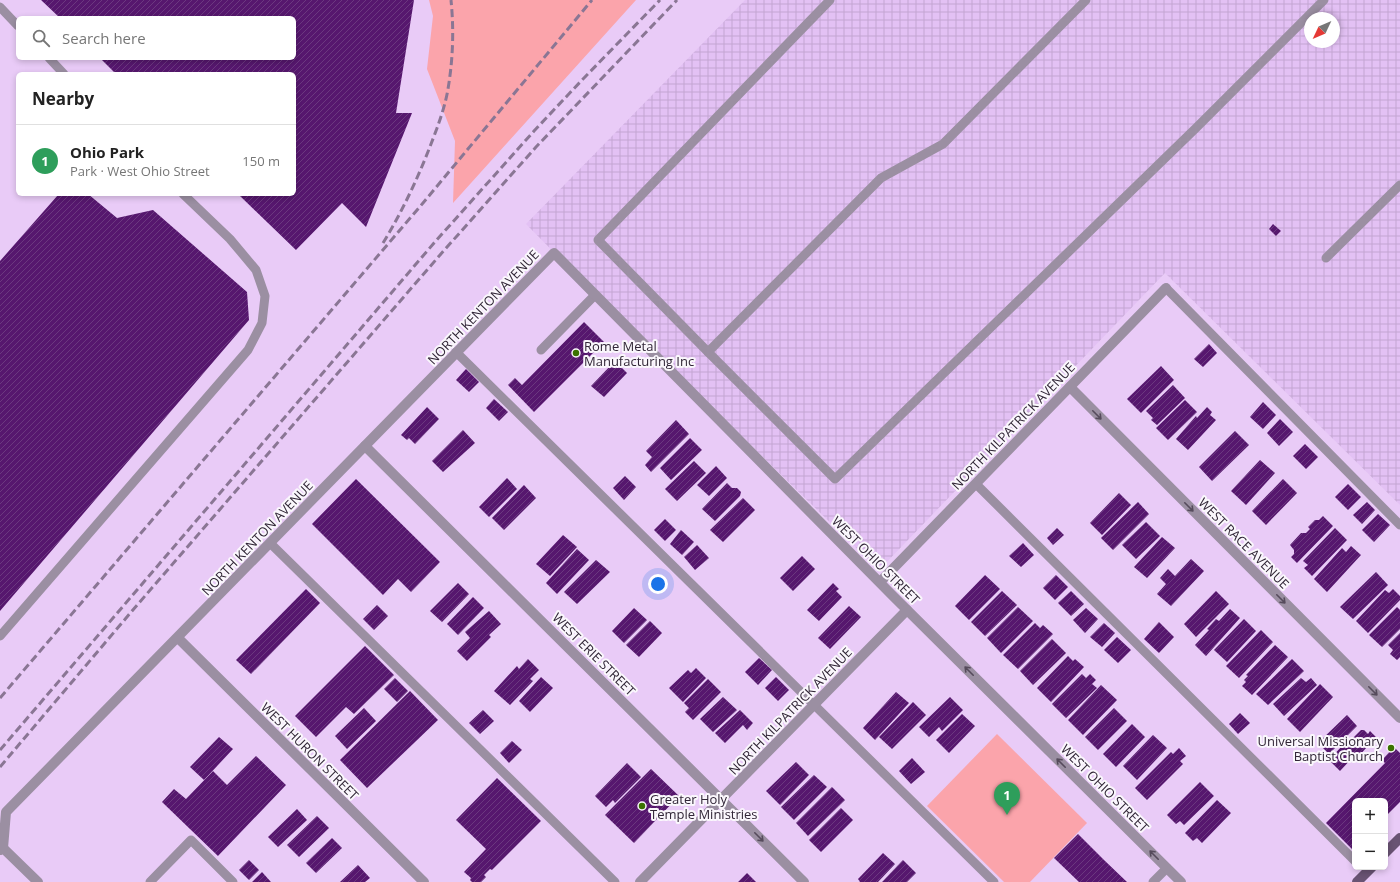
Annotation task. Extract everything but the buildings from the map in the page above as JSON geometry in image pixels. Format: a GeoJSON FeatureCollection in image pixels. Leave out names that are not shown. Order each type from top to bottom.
{"type":"FeatureCollection","features":[{"type":"Feature","properties":{"kind":"main road"},"geometry":{"type":"LineString","coordinates":[[1388,850],[1400,838]]}},
{"type":"Feature","properties":{"kind":"main road"},"geometry":{"type":"LineString","coordinates":[[1357,882],[1365,870]]}},
{"type":"Feature","properties":{"kind":"street","name":"WEST OHIO STREET"},"geometry":{"type":"LineString","coordinates":[[554,253],[907,610],[1181,882]]}},
{"type":"Feature","properties":{"kind":"street","name":"NORTH KENTON AVENUE"},"geometry":{"type":"LineString","coordinates":[[2,849],[6,812],[554,253]]}},
{"type":"Feature","properties":{"kind":"street","name":"NORTH KILPATRICK AVENUE"},"geometry":{"type":"LineString","coordinates":[[880,582],[1166,288]]}},
{"type":"Feature","properties":{"kind":"street","name":"WEST RACE AVENUE"},"geometry":{"type":"LineString","coordinates":[[1070,387],[1400,718]]}},
{"type":"Feature","properties":{"kind":"street","name":"WEST ERIE STREET"},"geometry":{"type":"LineString","coordinates":[[365,446],[804,882]]}},
{"type":"Feature","properties":{"kind":"street","name":"NORTH KILPATRICK AVENUE"},"geometry":{"type":"LineString","coordinates":[[640,882],[907,610]]}},
{"type":"Feature","properties":{"kind":"street","name":"WEST HURON STREET"},"geometry":{"type":"LineString","coordinates":[[178,638],[424,882]]}},
{"type":"Feature","properties":{"kind":"street"},"geometry":{"type":"LineString","coordinates":[[2,849],[38,882]]}},
{"type":"Feature","properties":{"kind":"lane"},"geometry":{"type":"LineString","coordinates":[[830,0],[598,240],[835,479],[1191,132],[1324,0]]}},
{"type":"Feature","properties":{"kind":"lane"},"geometry":{"type":"LineString","coordinates":[[708,352],[881,178],[943,144],[1086,0]]}},
{"type":"Feature","properties":{"kind":"lane"},"geometry":{"type":"LineString","coordinates":[[0,7],[16,24]]}},
{"type":"Feature","properties":{"kind":"lane"},"geometry":{"type":"LineString","coordinates":[[51,60],[62,72]]}},
{"type":"Feature","properties":{"kind":"lane"},"geometry":{"type":"LineString","coordinates":[[1326,258],[1400,185]]}},
{"type":"Feature","properties":{"kind":"lane"},"geometry":{"type":"LineString","coordinates":[[0,636],[248,350],[262,322],[266,296],[256,270],[230,239],[185,196]]}},
{"type":"Feature","properties":{"kind":"lane"},"geometry":{"type":"LineString","coordinates":[[1166,288],[1400,524]]}},
{"type":"Feature","properties":{"kind":"lane"},"geometry":{"type":"LineString","coordinates":[[541,350],[595,295]]}},
{"type":"Feature","properties":{"kind":"lane"},"geometry":{"type":"LineString","coordinates":[[456,352],[994,882]]}},
{"type":"Feature","properties":{"kind":"lane"},"geometry":{"type":"LineString","coordinates":[[976,484],[1352,859]]}},
{"type":"Feature","properties":{"kind":"lane"},"geometry":{"type":"LineString","coordinates":[[270,543],[615,882]]}},
{"type":"Feature","properties":{"kind":"lane"},"geometry":{"type":"LineString","coordinates":[[150,882],[191,840],[233,882]]}},
{"type":"Feature","properties":{"kind":"lane"},"geometry":{"type":"LineString","coordinates":[[1154,882],[1167,868]]}},
{"type":"Feature","properties":{"kind":"shaded area"},"geometry":{"type":"Polygon","coordinates":[[[429,0],[636,0],[453,203],[455,141],[427,69],[433,16],[429,0]]]}},
{"type":"Feature","properties":{"kind":"shaded area"},"geometry":{"type":"Polygon","coordinates":[[[745,0],[1400,0],[1400,505],[1165,273],[879,570],[591,290],[526,224],[745,0]]]}},
{"type":"Feature","properties":{"kind":"shaded area"},"geometry":{"type":"Polygon","coordinates":[[[997,734],[1087,823],[1030,882],[1004,882],[927,806],[997,734]]]}},
{"type":"Feature","properties":{"kind":"railway"},"geometry":{"type":"LineString","coordinates":[[383,243],[397,219],[415,182],[443,110],[448,89],[452,56],[453,33],[451,0]]}},
{"type":"Feature","properties":{"kind":"railway"},"geometry":{"type":"LineString","coordinates":[[0,698],[423,203],[592,0]]}},
{"type":"Feature","properties":{"kind":"railway"},"geometry":{"type":"LineString","coordinates":[[0,750],[434,243],[534,131],[660,0]]}},
{"type":"Feature","properties":{"kind":"railway"},"geometry":{"type":"LineString","coordinates":[[0,767],[132,611],[440,255],[536,147],[677,0]]}},
{"type":"Feature","properties":{"kind":"place","name":"Rome Metal Manufacturing Inc"},"geometry":{"type":"Point","coordinates":[576,353]}},
{"type":"Feature","properties":{"kind":"place","name":"Universal Missionary Baptist Church"},"geometry":{"type":"Point","coordinates":[1391,748]}},
{"type":"Feature","properties":{"kind":"place","name":"Greater Holy Temple Ministries"},"geometry":{"type":"Point","coordinates":[642,806]}},
{"type":"Feature","properties":{"kind":"place","name":"Ohio Park"},"geometry":{"type":"Point","coordinates":[1007,815]}}]}
